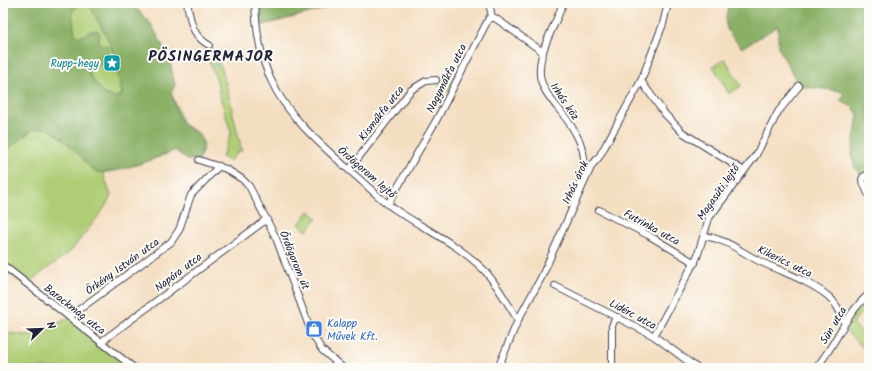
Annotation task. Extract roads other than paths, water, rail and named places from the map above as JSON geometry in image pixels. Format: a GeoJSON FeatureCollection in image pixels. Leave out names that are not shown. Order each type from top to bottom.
{"type":"FeatureCollection","features":[{"type":"Feature","properties":{"kind":"street"},"geometry":{"type":"LineString","coordinates":[[187,3],[194,32],[198,38],[209,44]]}},
{"type":"Feature","properties":{"kind":"street","name":"Ördögorom lejtő"},"geometry":{"type":"LineString","coordinates":[[255,3],[263,57],[270,79],[275,89],[306,128],[349,170],[388,204],[458,247],[471,258],[491,279],[518,320]]}},
{"type":"Feature","properties":{"kind":"street"},"geometry":{"type":"LineString","coordinates":[[488,3],[492,17],[543,52]]}},
{"type":"Feature","properties":{"kind":"street","name":"Irhás köz"},"geometry":{"type":"LineString","coordinates":[[563,3],[543,52],[540,74],[543,85],[573,131],[584,157],[583,168],[572,204],[574,210]]}},
{"type":"Feature","properties":{"kind":"street","name":"Irhás árok"},"geometry":{"type":"LineString","coordinates":[[498,368],[518,320],[541,278],[574,210],[592,165],[599,157],[641,81],[663,24],[668,3]]}},
{"type":"Feature","properties":{"kind":"street","name":"Nagymákfa utca"},"geometry":{"type":"LineString","coordinates":[[388,204],[437,119],[487,20],[492,17]]}},
{"type":"Feature","properties":{"kind":"street","name":"Kismákfa utca"},"geometry":{"type":"LineString","coordinates":[[349,170],[411,90],[426,81],[436,80]]}},
{"type":"Feature","properties":{"kind":"street"},"geometry":{"type":"LineString","coordinates":[[641,81],[664,112],[682,132],[728,159],[744,171]]}},
{"type":"Feature","properties":{"kind":"street","name":"Magasúti lejtő"},"geometry":{"type":"LineString","coordinates":[[654,336],[695,263],[709,218],[756,155],[778,112],[799,86]]}},
{"type":"Feature","properties":{"kind":"street","name":"Ördögorom út"},"geometry":{"type":"LineString","coordinates":[[199,160],[219,166],[246,182],[267,219],[291,277],[312,334],[322,350],[343,368]]}},
{"type":"Feature","properties":{"kind":"street","name":"Örkény István utca"},"geometry":{"type":"LineString","coordinates":[[69,317],[171,242],[179,230],[191,195],[219,166]]}},
{"type":"Feature","properties":{"kind":"street"},"geometry":{"type":"LineString","coordinates":[[869,174],[863,177],[862,180],[869,196]]}},
{"type":"Feature","properties":{"kind":"street","name":"Futrinka utca"},"geometry":{"type":"LineString","coordinates":[[599,210],[648,235],[695,263]]}},
{"type":"Feature","properties":{"kind":"street","name":"Napóra utca"},"geometry":{"type":"LineString","coordinates":[[101,342],[267,219]]}},
{"type":"Feature","properties":{"kind":"street","name":"Kikerics utca"},"geometry":{"type":"LineString","coordinates":[[704,236],[725,241],[760,261],[808,283],[829,298],[840,312],[844,322]]}},
{"type":"Feature","properties":{"kind":"street","name":"Barackmag utca"},"geometry":{"type":"LineString","coordinates":[[3,265],[134,368]]}},
{"type":"Feature","properties":{"kind":"street","name":"Lidérc utca"},"geometry":{"type":"LineString","coordinates":[[555,286],[654,336],[697,368]]}},
{"type":"Feature","properties":{"kind":"street","name":"Sün utca"},"geometry":{"type":"LineString","coordinates":[[816,368],[833,345],[844,322],[869,294]]}},
{"type":"Feature","properties":{"kind":"street"},"geometry":{"type":"LineString","coordinates":[[612,368],[612,326],[614,321],[619,317]]}},
{"type":"Feature","properties":{"kind":"waterway"},"geometry":{"type":"LineString","coordinates":[[209,47],[217,66]]}},
{"type":"Feature","properties":{"kind":"place","name":"Rupp-hegy"},"geometry":{"type":"Point","coordinates":[112,63]}},
{"type":"Feature","properties":{"kind":"place","name":"Kalapp Művek Kft."},"geometry":{"type":"Point","coordinates":[314,329]}},
{"type":"Feature","properties":{"kind":"district","name":"PÖSINGERMAJOR"},"geometry":{"type":"Point","coordinates":[211,56]}}]}
